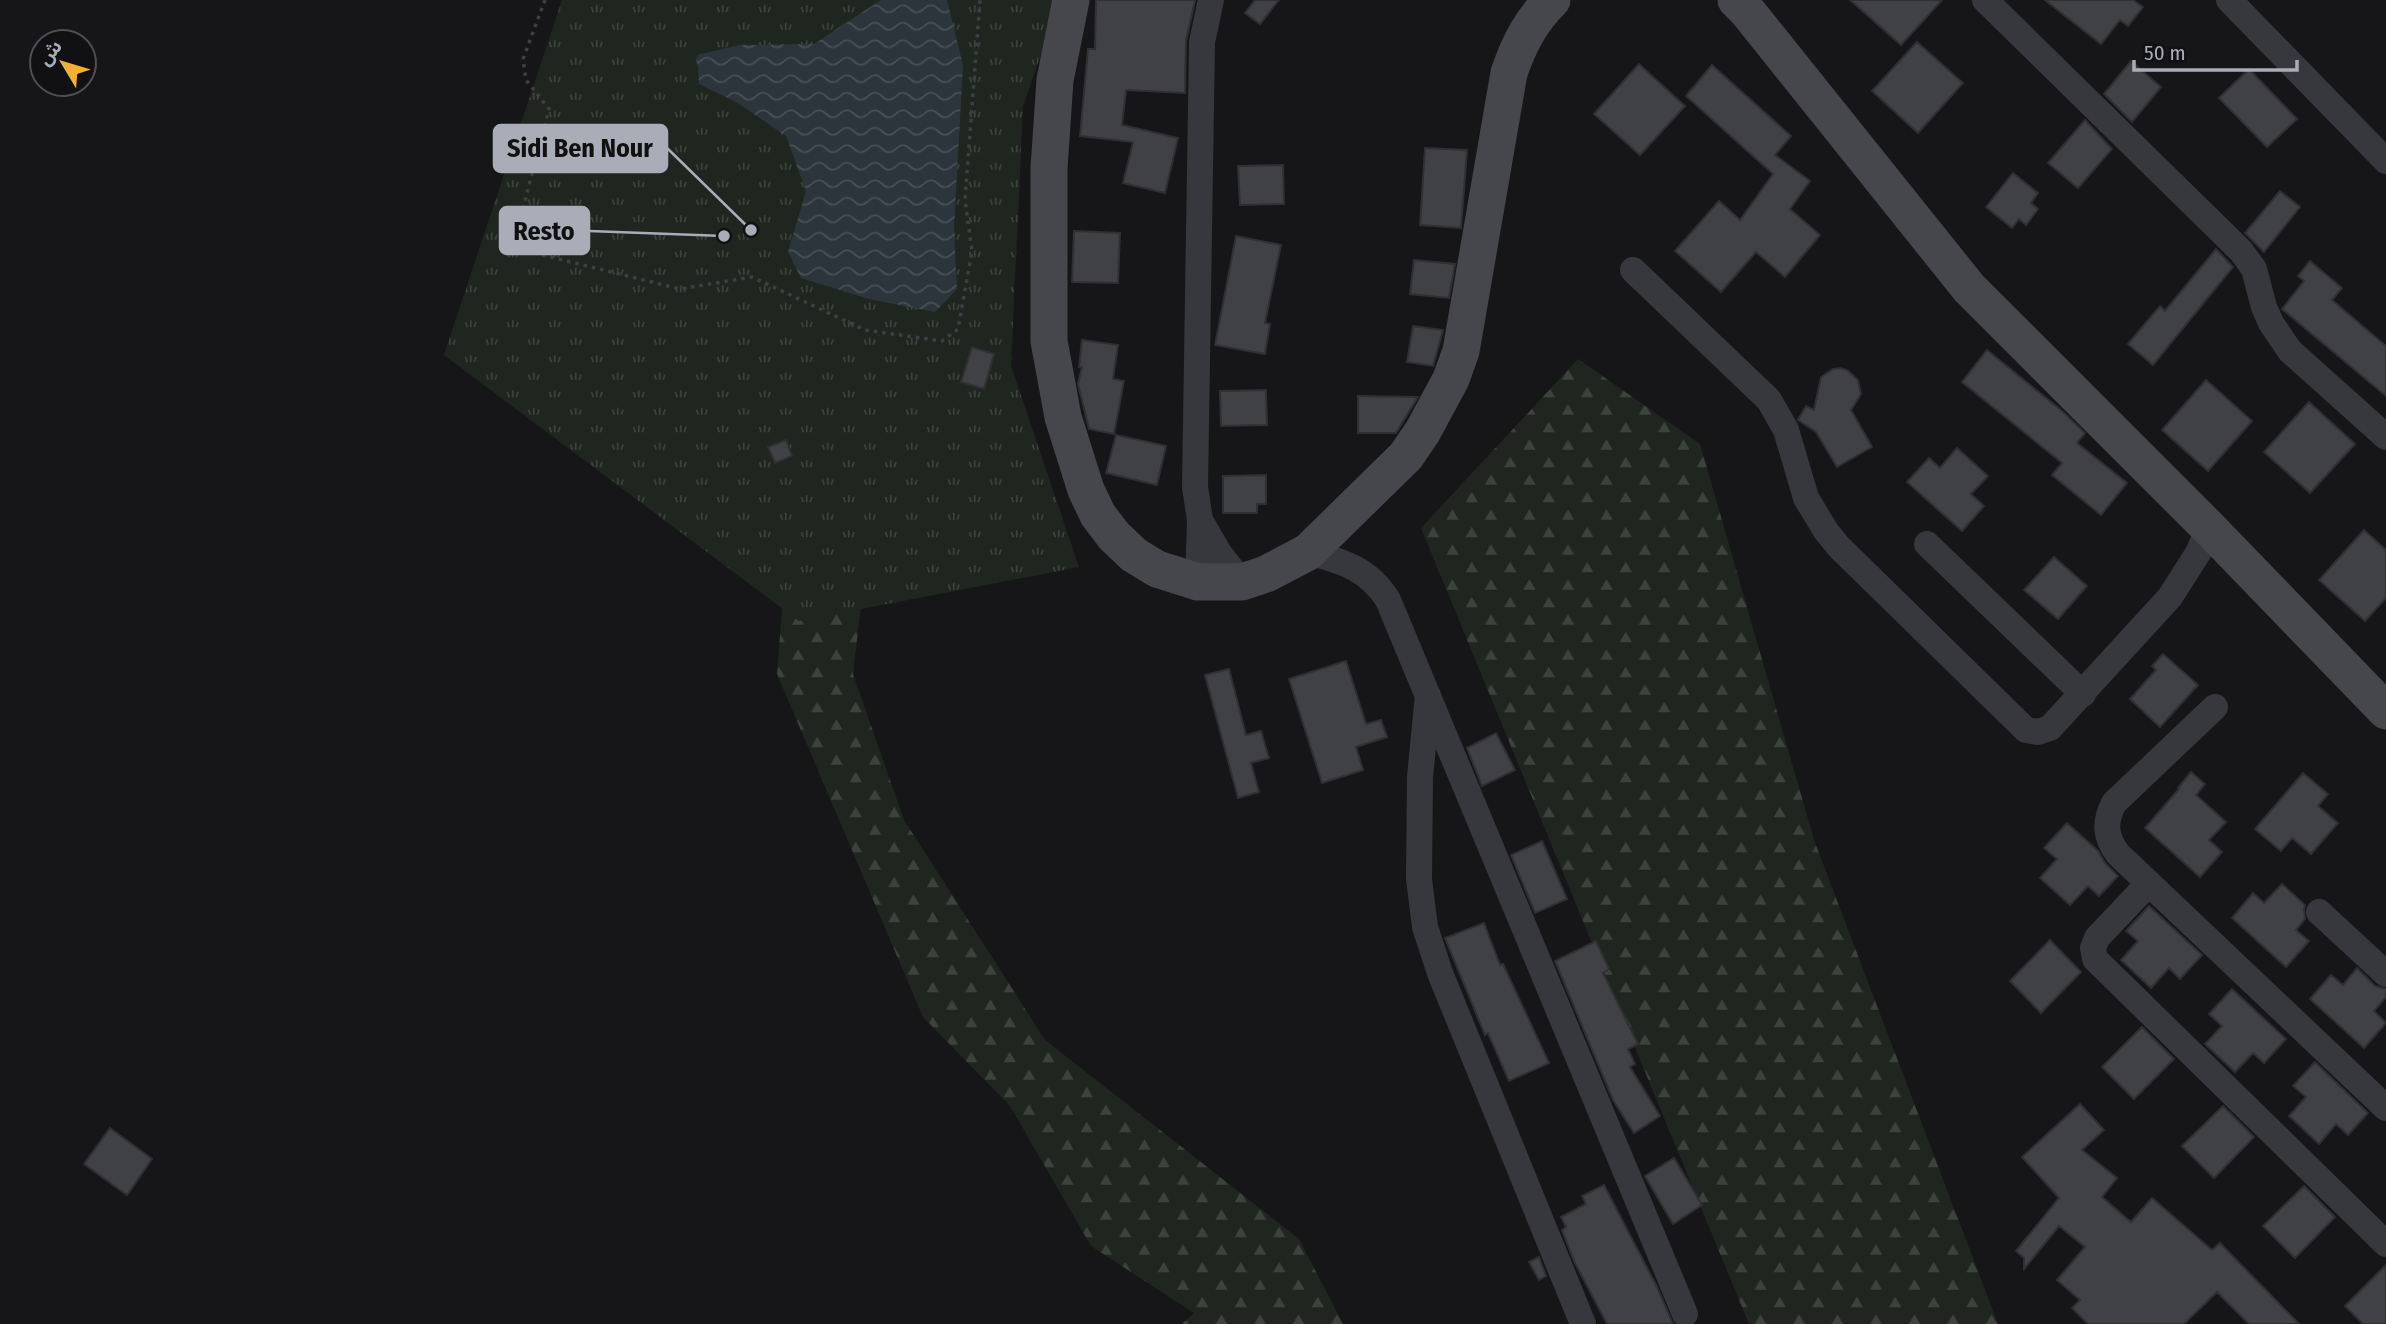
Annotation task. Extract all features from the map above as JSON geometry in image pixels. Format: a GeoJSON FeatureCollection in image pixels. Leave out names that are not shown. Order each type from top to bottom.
{"type":"FeatureCollection","features":[{"type":"Feature","properties":{"kind":"street"},"geometry":{"type":"LineString","coordinates":[[1071,0],[1055,80],[1049,168],[1049,341],[1063,417],[1086,490],[1098,515],[1114,536],[1134,555],[1157,569],[1198,582],[1242,582],[1266,574],[1308,552],[1406,456],[1438,406],[1461,351],[1510,74],[1519,44],[1534,18],[1552,0]]}},
{"type":"Feature","properties":{"kind":"street"},"geometry":{"type":"LineString","coordinates":[[1198,582],[1200,520],[1195,487],[1202,42],[1211,0]]}},
{"type":"Feature","properties":{"kind":"street"},"geometry":{"type":"LineString","coordinates":[[1736,0],[1756,21],[1969,288],[2209,528],[2386,711]]}},
{"type":"Feature","properties":{"kind":"street"},"geometry":{"type":"LineString","coordinates":[[1985,0],[2241,251],[2254,269],[2271,323],[2290,351],[2386,437]]}},
{"type":"Feature","properties":{"kind":"street"},"geometry":{"type":"LineString","coordinates":[[2228,0],[2386,161]]}},
{"type":"Feature","properties":{"kind":"street"},"geometry":{"type":"LineString","coordinates":[[1633,270],[1769,400],[1786,430],[1806,498],[1838,546],[2020,725],[2032,732],[2044,731],[2083,694],[2171,597],[2198,553],[2209,528]]}},
{"type":"Feature","properties":{"kind":"street"},"geometry":{"type":"LineString","coordinates":[[1200,520],[1219,553],[1242,582]]}},
{"type":"Feature","properties":{"kind":"street"},"geometry":{"type":"LineString","coordinates":[[1927,544],[2083,694]]}},
{"type":"Feature","properties":{"kind":"street"},"geometry":{"type":"LineString","coordinates":[[1308,552],[1355,567],[1382,590],[1388,600],[1685,1314]]}},
{"type":"Feature","properties":{"kind":"street"},"geometry":{"type":"LineString","coordinates":[[1428,693],[1420,777],[1419,879],[1425,927],[1440,973],[1583,1324]]}},
{"type":"Feature","properties":{"kind":"street"},"geometry":{"type":"LineString","coordinates":[[2215,707],[2114,803],[2106,829],[2112,847],[2386,1108]]}},
{"type":"Feature","properties":{"kind":"street"},"geometry":{"type":"LineString","coordinates":[[2149,883],[2097,938],[2093,948],[2095,959],[2386,1244]]}},
{"type":"Feature","properties":{"kind":"street"},"geometry":{"type":"LineString","coordinates":[[2319,912],[2386,974]]}},
{"type":"Feature","properties":{"kind":"path"},"geometry":{"type":"LineString","coordinates":[[545,0],[523,59],[526,80],[549,110],[514,239],[518,245],[526,251],[680,289],[752,277],[865,330],[942,341],[958,329],[972,251],[965,200],[980,0]]}},
{"type":"Feature","properties":{"kind":"green space"},"geometry":{"type":"Polygon","coordinates":[[[562,0],[1060,0],[1023,106],[1011,366],[1079,567],[799,621],[444,355],[562,0]]]}},
{"type":"Feature","properties":{"kind":"green space"},"geometry":{"type":"Polygon","coordinates":[[[1578,359],[1700,444],[1814,840],[1998,1324],[1749,1324],[1421,528],[1578,359]]]}},
{"type":"Feature","properties":{"kind":"green space"},"geometry":{"type":"Polygon","coordinates":[[[889,363],[853,674],[904,820],[1045,1040],[1299,1239],[1343,1324],[1182,1324],[1194,1313],[1091,1246],[1010,1106],[923,1017],[777,674],[793,466],[889,363]]]}},
{"type":"Feature","properties":{"kind":"water"},"geometry":{"type":"Polygon","coordinates":[[[881,0],[947,0],[963,65],[954,228],[957,289],[935,312],[869,299],[801,278],[788,252],[806,191],[786,136],[738,103],[699,84],[697,55],[740,45],[814,44],[881,0]]]}},
{"type":"Feature","properties":{"kind":"building"},"geometry":{"type":"Polygon","coordinates":[[[1096,0],[1195,0],[1186,41],[1185,93],[1126,90],[1122,125],[1178,138],[1165,193],[1123,183],[1133,142],[1080,136],[1088,49],[1095,49],[1096,0]]]}},
{"type":"Feature","properties":{"kind":"building"},"geometry":{"type":"Polygon","coordinates":[[[1255,0],[1279,0],[1260,24],[1245,13],[1255,0]]]}},
{"type":"Feature","properties":{"kind":"building"},"geometry":{"type":"Polygon","coordinates":[[[1850,0],[1942,0],[1901,45],[1850,0]]]}},
{"type":"Feature","properties":{"kind":"building"},"geometry":{"type":"Polygon","coordinates":[[[2045,0],[2133,0],[2143,7],[2128,26],[2120,20],[2101,44],[2045,0]]]}},
{"type":"Feature","properties":{"kind":"building"},"geometry":{"type":"Polygon","coordinates":[[[1917,42],[1963,83],[1918,133],[1872,91],[1917,42]]]}},
{"type":"Feature","properties":{"kind":"building"},"geometry":{"type":"Polygon","coordinates":[[[2131,61],[2161,87],[2132,122],[2104,94],[2131,61]]]}},
{"type":"Feature","properties":{"kind":"building"},"geometry":{"type":"Polygon","coordinates":[[[1639,64],[1685,106],[1640,155],[1594,114],[1639,64]]]}},
{"type":"Feature","properties":{"kind":"building"},"geometry":{"type":"Polygon","coordinates":[[[1712,65],[1791,136],[1775,155],[1810,181],[1790,209],[1820,235],[1785,277],[1756,252],[1721,292],[1675,251],[1719,201],[1740,220],[1773,174],[1686,96],[1712,65]]]}},
{"type":"Feature","properties":{"kind":"building"},"geometry":{"type":"Polygon","coordinates":[[[2249,69],[2297,119],[2267,147],[2219,98],[2249,69]]]}},
{"type":"Feature","properties":{"kind":"building"},"geometry":{"type":"Polygon","coordinates":[[[2085,120],[2112,149],[2078,188],[2048,163],[2085,120]]]}},
{"type":"Feature","properties":{"kind":"building"},"geometry":{"type":"Polygon","coordinates":[[[1425,148],[1467,150],[1461,228],[1420,225],[1425,148]]]}},
{"type":"Feature","properties":{"kind":"building"},"geometry":{"type":"Polygon","coordinates":[[[1283,165],[1284,204],[1240,205],[1238,166],[1283,165]]]}},
{"type":"Feature","properties":{"kind":"building"},"geometry":{"type":"Polygon","coordinates":[[[2013,173],[2038,193],[2031,203],[2038,209],[2026,225],[2019,219],[2012,228],[1986,207],[2013,173]]]}},
{"type":"Feature","properties":{"kind":"building"},"geometry":{"type":"Polygon","coordinates":[[[2280,191],[2300,207],[2264,252],[2245,233],[2280,191]]]}},
{"type":"Feature","properties":{"kind":"building"},"geometry":{"type":"Polygon","coordinates":[[[1074,231],[1120,233],[1118,283],[1072,282],[1074,231]]]}},
{"type":"Feature","properties":{"kind":"building"},"geometry":{"type":"Polygon","coordinates":[[[1236,236],[1281,245],[1265,323],[1270,324],[1265,354],[1215,345],[1236,236]]]}},
{"type":"Feature","properties":{"kind":"building"},"geometry":{"type":"Polygon","coordinates":[[[2216,249],[2233,267],[2153,365],[2128,344],[2160,306],[2165,311],[2216,249]]]}},
{"type":"Feature","properties":{"kind":"building"},"geometry":{"type":"Polygon","coordinates":[[[1414,260],[1455,264],[1449,298],[1410,294],[1414,260]]]}},
{"type":"Feature","properties":{"kind":"building"},"geometry":{"type":"Polygon","coordinates":[[[2310,261],[2342,288],[2332,300],[2386,346],[2386,396],[2282,309],[2304,281],[2298,276],[2310,261]]]}},
{"type":"Feature","properties":{"kind":"building"},"geometry":{"type":"Polygon","coordinates":[[[1413,326],[1443,330],[1433,366],[1407,362],[1413,326]]]}},
{"type":"Feature","properties":{"kind":"building"},"geometry":{"type":"Polygon","coordinates":[[[1082,340],[1118,345],[1113,379],[1124,381],[1114,434],[1089,429],[1078,384],[1082,367],[1079,367],[1082,340]]]}},
{"type":"Feature","properties":{"kind":"building"},"geometry":{"type":"Polygon","coordinates":[[[972,347],[994,354],[984,389],[961,382],[972,347]]]}},
{"type":"Feature","properties":{"kind":"building"},"geometry":{"type":"Polygon","coordinates":[[[1987,350],[2062,411],[2085,433],[2077,443],[2127,483],[2101,515],[2052,475],[2062,463],[1962,382],[1987,350]]]}},
{"type":"Feature","properties":{"kind":"building"},"geometry":{"type":"Polygon","coordinates":[[[1840,368],[1847,370],[1858,380],[1861,394],[1851,410],[1872,447],[1837,467],[1816,432],[1798,420],[1806,406],[1814,410],[1821,377],[1840,368]]]}},
{"type":"Feature","properties":{"kind":"building"},"geometry":{"type":"Polygon","coordinates":[[[2206,380],[2252,421],[2208,471],[2162,430],[2206,380]]]}},
{"type":"Feature","properties":{"kind":"building"},"geometry":{"type":"Polygon","coordinates":[[[1266,390],[1267,425],[1221,426],[1220,391],[1266,390]]]}},
{"type":"Feature","properties":{"kind":"building"},"geometry":{"type":"Polygon","coordinates":[[[1358,396],[1418,397],[1396,433],[1358,433],[1358,396]]]}},
{"type":"Feature","properties":{"kind":"building"},"geometry":{"type":"Polygon","coordinates":[[[2309,402],[2355,444],[2310,493],[2264,452],[2309,402]]]}},
{"type":"Feature","properties":{"kind":"building"},"geometry":{"type":"Polygon","coordinates":[[[1116,435],[1166,446],[1157,485],[1106,473],[1116,435]]]}},
{"type":"Feature","properties":{"kind":"building"},"geometry":{"type":"Polygon","coordinates":[[[786,440],[792,456],[775,463],[768,447],[786,440]]]}},
{"type":"Feature","properties":{"kind":"building"},"geometry":{"type":"Polygon","coordinates":[[[1957,448],[1988,476],[1971,494],[1984,506],[1962,531],[1907,482],[1929,458],[1940,468],[1957,448]]]}},
{"type":"Feature","properties":{"kind":"building"},"geometry":{"type":"Polygon","coordinates":[[[1266,475],[1266,504],[1257,504],[1257,513],[1223,513],[1223,476],[1266,475]]]}},
{"type":"Feature","properties":{"kind":"building"},"geometry":{"type":"Polygon","coordinates":[[[2364,530],[2386,550],[2386,598],[2365,621],[2319,580],[2364,530]]]}},
{"type":"Feature","properties":{"kind":"building"},"geometry":{"type":"Polygon","coordinates":[[[2054,557],[2087,586],[2058,619],[2024,590],[2054,557]]]}},
{"type":"Feature","properties":{"kind":"building"},"geometry":{"type":"Polygon","coordinates":[[[2163,654],[2198,685],[2160,727],[2130,699],[2156,670],[2152,666],[2163,654]]]}},
{"type":"Feature","properties":{"kind":"building"},"geometry":{"type":"Polygon","coordinates":[[[1346,661],[1366,724],[1381,720],[1387,737],[1356,747],[1363,770],[1322,783],[1289,679],[1346,661]]]}},
{"type":"Feature","properties":{"kind":"building"},"geometry":{"type":"Polygon","coordinates":[[[1229,669],[1246,735],[1261,731],[1269,758],[1251,763],[1259,792],[1238,798],[1205,675],[1229,669]]]}},
{"type":"Feature","properties":{"kind":"building"},"geometry":{"type":"Polygon","coordinates":[[[1496,733],[1515,770],[1482,786],[1467,748],[1496,733]]]}},
{"type":"Feature","properties":{"kind":"building"},"geometry":{"type":"Polygon","coordinates":[[[2191,772],[2205,784],[2196,795],[2226,822],[2209,840],[2222,852],[2200,877],[2145,828],[2191,772]]]}},
{"type":"Feature","properties":{"kind":"building"},"geometry":{"type":"Polygon","coordinates":[[[2303,773],[2328,794],[2318,806],[2338,823],[2311,854],[2292,838],[2281,851],[2255,829],[2303,773]]]}},
{"type":"Feature","properties":{"kind":"building"},"geometry":{"type":"Polygon","coordinates":[[[2067,823],[2098,851],[2118,876],[2099,896],[2088,886],[2070,905],[2040,878],[2057,859],[2044,848],[2067,823]]]}},
{"type":"Feature","properties":{"kind":"building"},"geometry":{"type":"Polygon","coordinates":[[[1542,841],[1567,899],[1535,913],[1511,855],[1542,841]]]}},
{"type":"Feature","properties":{"kind":"building"},"geometry":{"type":"Polygon","coordinates":[[[2282,884],[2305,905],[2305,919],[2296,930],[2309,941],[2286,967],[2232,918],[2253,893],[2264,903],[2282,884]]]}},
{"type":"Feature","properties":{"kind":"building"},"geometry":{"type":"Polygon","coordinates":[[[2149,906],[2202,955],[2180,979],[2169,968],[2151,988],[2121,960],[2138,941],[2126,931],[2149,906]]]}},
{"type":"Feature","properties":{"kind":"building"},"geometry":{"type":"Polygon","coordinates":[[[1484,923],[1500,965],[1503,964],[1549,1063],[1509,1081],[1488,1033],[1485,1035],[1445,938],[1484,923]]]}},
{"type":"Feature","properties":{"kind":"building"},"geometry":{"type":"Polygon","coordinates":[[[2050,940],[2081,972],[2041,1013],[2010,981],[2050,940]]]}},
{"type":"Feature","properties":{"kind":"building"},"geometry":{"type":"Polygon","coordinates":[[[1596,941],[1609,969],[1603,973],[1638,1044],[1628,1049],[1635,1064],[1630,1067],[1660,1116],[1634,1133],[1613,1100],[1555,961],[1596,941]]]}},
{"type":"Feature","properties":{"kind":"building"},"geometry":{"type":"Polygon","coordinates":[[[2357,968],[2375,986],[2386,989],[2386,997],[2374,1011],[2386,1023],[2364,1048],[2310,999],[2331,975],[2343,985],[2357,968]]]}},
{"type":"Feature","properties":{"kind":"building"},"geometry":{"type":"Polygon","coordinates":[[[2232,989],[2286,1039],[2264,1063],[2253,1053],[2235,1072],[2205,1044],[2222,1026],[2209,1014],[2232,989]]]}},
{"type":"Feature","properties":{"kind":"building"},"geometry":{"type":"Polygon","coordinates":[[[2142,1027],[2174,1059],[2134,1099],[2102,1067],[2142,1027]]]}},
{"type":"Feature","properties":{"kind":"building"},"geometry":{"type":"Polygon","coordinates":[[[2315,1062],[2368,1113],[2348,1135],[2336,1124],[2319,1144],[2289,1116],[2306,1097],[2293,1086],[2315,1062]]]}},
{"type":"Feature","properties":{"kind":"building"},"geometry":{"type":"Polygon","coordinates":[[[2080,1104],[2104,1130],[2082,1150],[2117,1178],[2102,1197],[2131,1222],[2152,1198],[2212,1250],[2220,1243],[2299,1324],[2249,1324],[2217,1292],[2184,1324],[2088,1324],[2072,1308],[2080,1300],[2057,1280],[2085,1247],[2059,1226],[2024,1269],[2024,1258],[2016,1251],[2059,1198],[2022,1157],[2080,1104]]]}},
{"type":"Feature","properties":{"kind":"building"},"geometry":{"type":"Polygon","coordinates":[[[2223,1106],[2254,1137],[2214,1178],[2182,1146],[2223,1106]]]}},
{"type":"Feature","properties":{"kind":"building"},"geometry":{"type":"Polygon","coordinates":[[[110,1128],[152,1159],[127,1195],[84,1164],[110,1128]]]}},
{"type":"Feature","properties":{"kind":"building"},"geometry":{"type":"Polygon","coordinates":[[[1674,1158],[1702,1205],[1673,1224],[1645,1176],[1674,1158]]]}},
{"type":"Feature","properties":{"kind":"building"},"geometry":{"type":"Polygon","coordinates":[[[1604,1185],[1657,1287],[1673,1324],[1607,1324],[1574,1261],[1562,1230],[1566,1227],[1561,1217],[1586,1204],[1582,1196],[1604,1185]]]}},
{"type":"Feature","properties":{"kind":"building"},"geometry":{"type":"Polygon","coordinates":[[[2304,1186],[2335,1217],[2295,1258],[2263,1226],[2304,1186]]]}},
{"type":"Feature","properties":{"kind":"building"},"geometry":{"type":"Polygon","coordinates":[[[1539,1257],[1546,1276],[1539,1280],[1529,1262],[1539,1257]]]}},
{"type":"Feature","properties":{"kind":"building"},"geometry":{"type":"Polygon","coordinates":[[[2386,1265],[2386,1324],[2363,1324],[2345,1306],[2386,1265]]]}},
{"type":"Feature","properties":{"kind":"place","name":"Sidi Ben Nour"},"geometry":{"type":"Point","coordinates":[751,230]}},
{"type":"Feature","properties":{"kind":"place","name":"Resto"},"geometry":{"type":"Point","coordinates":[724,236]}}]}
